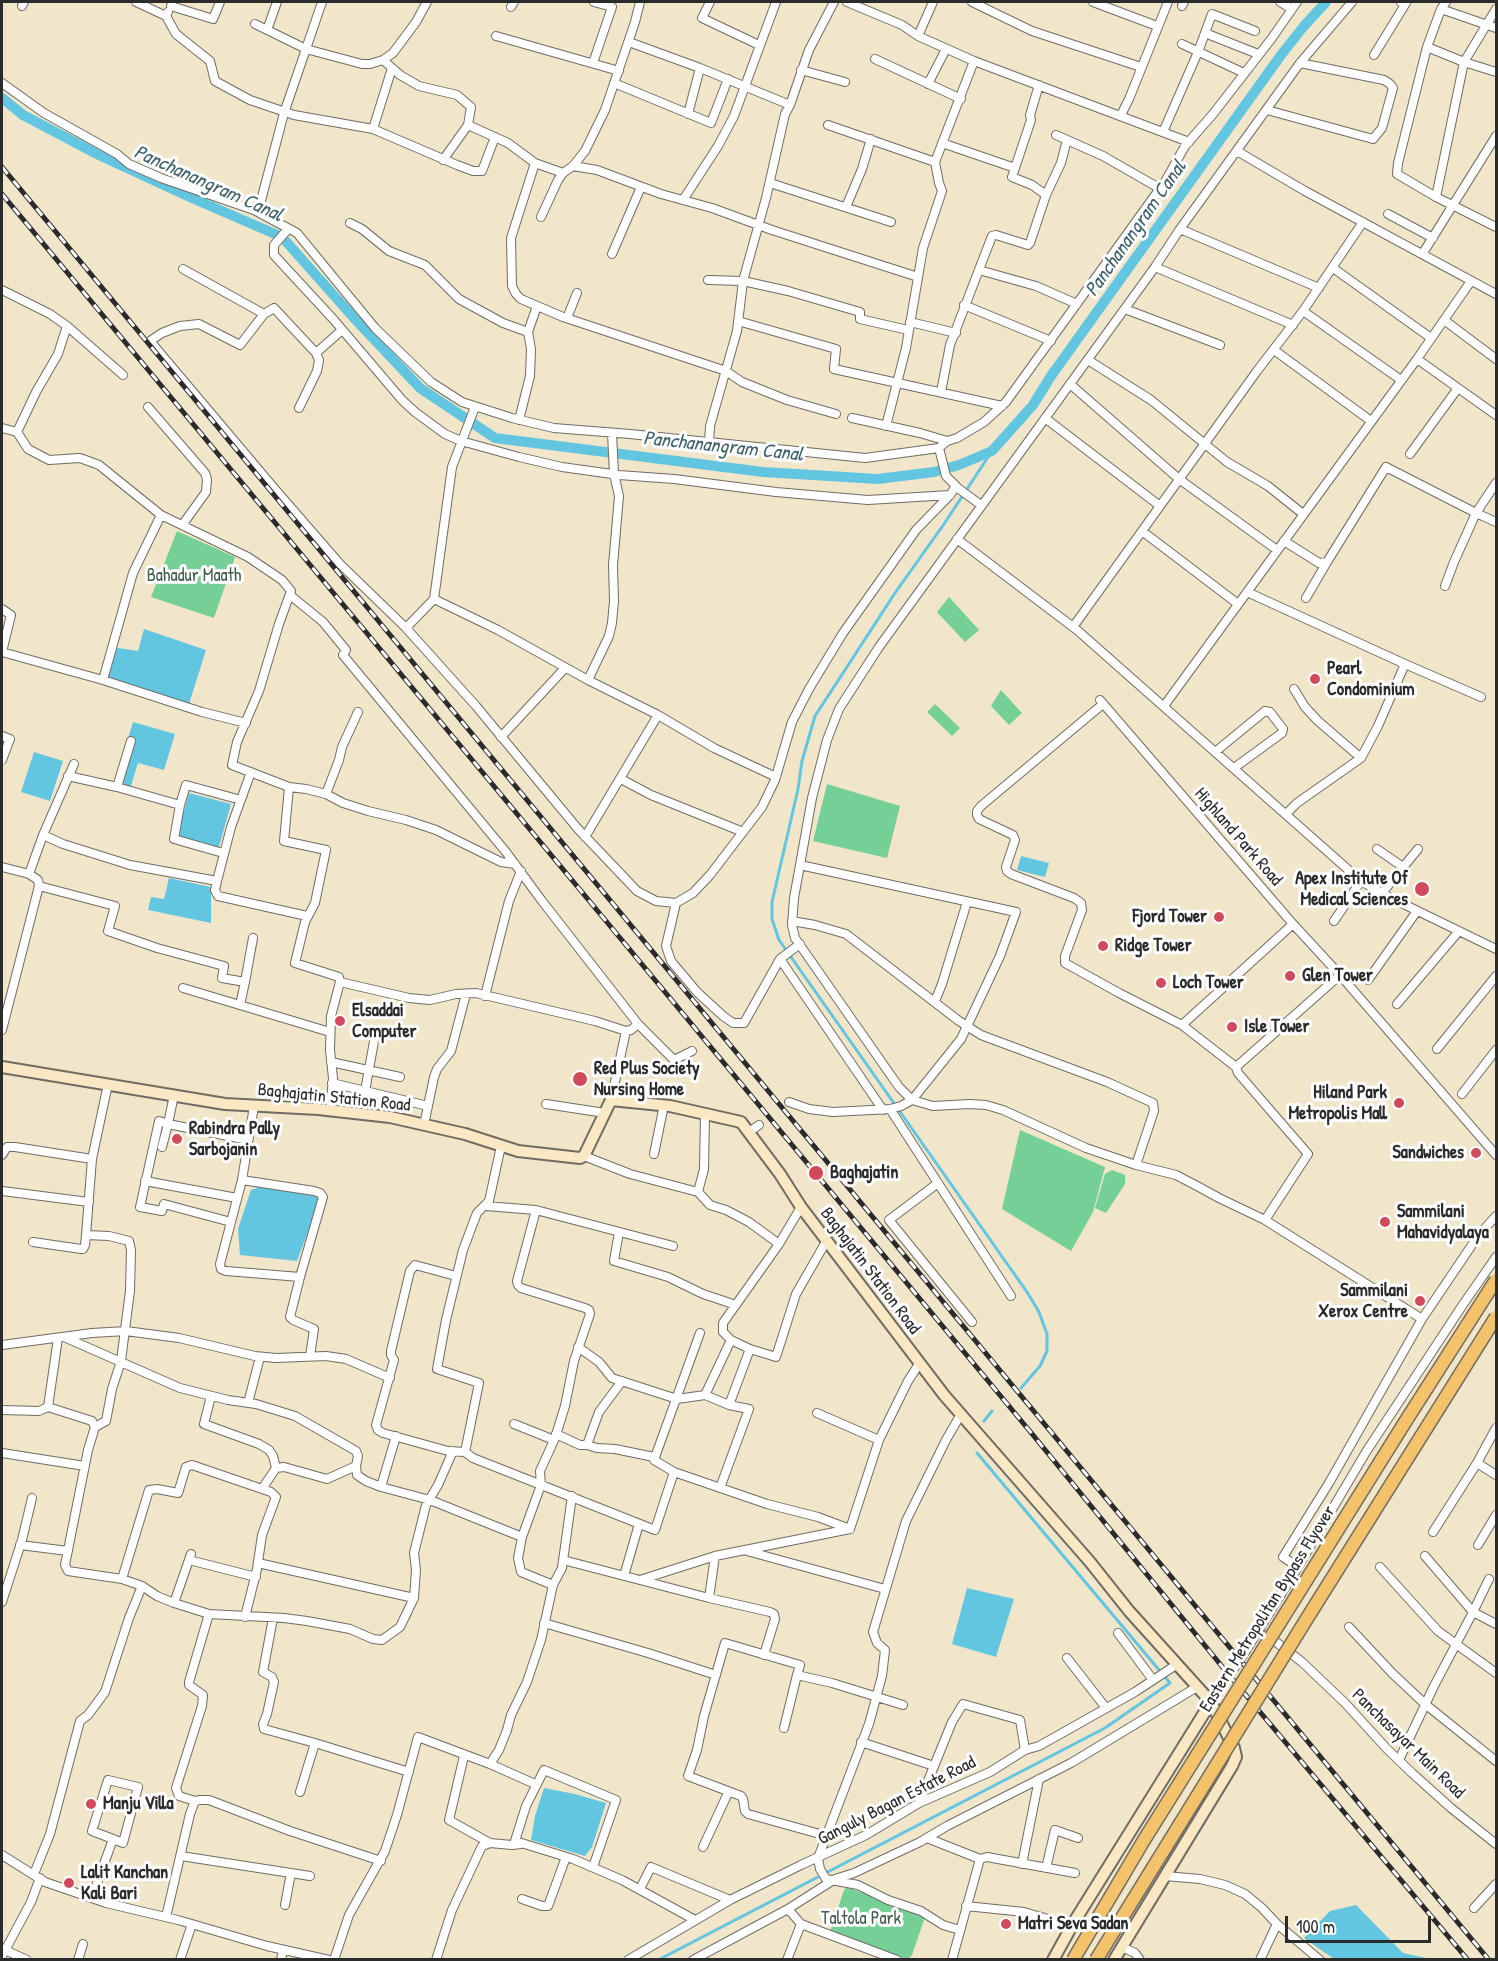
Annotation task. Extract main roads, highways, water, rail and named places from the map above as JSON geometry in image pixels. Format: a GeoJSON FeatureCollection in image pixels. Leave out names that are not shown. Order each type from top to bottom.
{"type":"FeatureCollection","features":[{"type":"Feature","properties":{"kind":"main road","name":"Eastern Metropolitan Bypass Flyover"},"geometry":{"type":"LineString","coordinates":[[1073,1959],[1407,1419],[1496,1280]]}},
{"type":"Feature","properties":{"kind":"main road","name":"Eastern Metropolitan Bypass Flyover"},"geometry":{"type":"LineString","coordinates":[[1096,1959],[1497,1317]]}},
{"type":"Feature","properties":{"kind":"water"},"geometry":{"type":"Polygon","coordinates":[[[144,629],[206,650],[189,704],[104,677],[112,647],[138,651],[144,629]]]}},
{"type":"Feature","properties":{"kind":"water"},"geometry":{"type":"Polygon","coordinates":[[[133,722],[175,734],[164,770],[138,763],[130,789],[114,785],[133,722]]]}},
{"type":"Feature","properties":{"kind":"water"},"geometry":{"type":"Polygon","coordinates":[[[34,752],[63,761],[50,801],[21,792],[34,752]]]}},
{"type":"Feature","properties":{"kind":"water"},"geometry":{"type":"Polygon","coordinates":[[[189,793],[231,804],[218,850],[176,839],[189,793]]]}},
{"type":"Feature","properties":{"kind":"water"},"geometry":{"type":"Polygon","coordinates":[[[1021,856],[1049,863],[1045,877],[1017,870],[1021,856]]]}},
{"type":"Feature","properties":{"kind":"water"},"geometry":{"type":"Polygon","coordinates":[[[169,878],[211,887],[211,923],[148,910],[151,897],[164,899],[169,878]]]}},
{"type":"Feature","properties":{"kind":"water"},"geometry":{"type":"Polygon","coordinates":[[[267,1184],[318,1192],[321,1197],[297,1261],[240,1255],[238,1229],[251,1190],[267,1184]]]}},
{"type":"Feature","properties":{"kind":"water"},"geometry":{"type":"Polygon","coordinates":[[[967,1588],[1014,1599],[996,1657],[952,1644],[967,1588]]]}},
{"type":"Feature","properties":{"kind":"water"},"geometry":{"type":"Polygon","coordinates":[[[544,1788],[606,1803],[592,1847],[585,1856],[531,1840],[535,1816],[544,1788]]]}},
{"type":"Feature","properties":{"kind":"water"},"geometry":{"type":"Polygon","coordinates":[[[1356,1905],[1403,1953],[1431,1959],[1334,1959],[1304,1938],[1330,1911],[1356,1905]]]}},
{"type":"Feature","properties":{"kind":"waterway","name":"Panchanangram Canal"},"geometry":{"type":"LineString","coordinates":[[2,98],[23,115],[99,155],[282,237],[420,388],[495,438],[763,472],[878,479],[934,472],[959,465],[992,451],[1033,405],[1051,376],[1281,55],[1326,2]]}},
{"type":"Feature","properties":{"kind":"waterway"},"geometry":{"type":"LineString","coordinates":[[992,451],[815,716],[802,761],[798,789],[772,902],[772,919],[779,940],[1039,1312],[1047,1334],[1047,1351],[1040,1366],[1021,1388]]}},
{"type":"Feature","properties":{"kind":"waterway"},"geometry":{"type":"LineString","coordinates":[[984,1421],[992,1411]]}},
{"type":"Feature","properties":{"kind":"waterway"},"geometry":{"type":"LineString","coordinates":[[658,1960],[1105,1728],[1170,1683],[977,1453]]}},
{"type":"Feature","properties":{"kind":"railway"},"geometry":{"type":"LineString","coordinates":[[2,167],[1489,1960]]}},
{"type":"Feature","properties":{"kind":"railway"},"geometry":{"type":"LineString","coordinates":[[2,194],[1033,1435],[1229,1675],[1468,1960]]}},
{"type":"Feature","properties":{"kind":"place","name":"Pearl Condominium"},"geometry":{"type":"Point","coordinates":[1315,679]}},
{"type":"Feature","properties":{"kind":"place","name":"Apex Institute Of Medical Sciences"},"geometry":{"type":"Point","coordinates":[1422,889]}},
{"type":"Feature","properties":{"kind":"place","name":"Fjord Tower"},"geometry":{"type":"Point","coordinates":[1219,917]}},
{"type":"Feature","properties":{"kind":"place","name":"Ridge Tower"},"geometry":{"type":"Point","coordinates":[1103,946]}},
{"type":"Feature","properties":{"kind":"place","name":"Glen Tower"},"geometry":{"type":"Point","coordinates":[1290,976]}},
{"type":"Feature","properties":{"kind":"place","name":"Loch Tower"},"geometry":{"type":"Point","coordinates":[1161,983]}},
{"type":"Feature","properties":{"kind":"place","name":"Elsaddai Computer"},"geometry":{"type":"Point","coordinates":[340,1021]}},
{"type":"Feature","properties":{"kind":"place","name":"Isle Tower"},"geometry":{"type":"Point","coordinates":[1232,1027]}},
{"type":"Feature","properties":{"kind":"place","name":"Red Plus Society Nursing Home"},"geometry":{"type":"Point","coordinates":[580,1079]}},
{"type":"Feature","properties":{"kind":"place","name":"Hiland Park Metropolis Mall"},"geometry":{"type":"Point","coordinates":[1399,1103]}},
{"type":"Feature","properties":{"kind":"place","name":"Rabindra Pally Sarbojanin"},"geometry":{"type":"Point","coordinates":[177,1139]}},
{"type":"Feature","properties":{"kind":"place","name":"Sandwiches"},"geometry":{"type":"Point","coordinates":[1476,1153]}},
{"type":"Feature","properties":{"kind":"place","name":"Baghajatin"},"geometry":{"type":"Point","coordinates":[816,1173]}},
{"type":"Feature","properties":{"kind":"place","name":"Sammilani Mahavidyalaya"},"geometry":{"type":"Point","coordinates":[1385,1222]}},
{"type":"Feature","properties":{"kind":"place","name":"Sammilani Xerox Centre"},"geometry":{"type":"Point","coordinates":[1420,1301]}},
{"type":"Feature","properties":{"kind":"place","name":"Manju Villa"},"geometry":{"type":"Point","coordinates":[91,1804]}},
{"type":"Feature","properties":{"kind":"place","name":"Lalit Kanchan Kali Bari"},"geometry":{"type":"Point","coordinates":[69,1883]}},
{"type":"Feature","properties":{"kind":"place","name":"Matri Seva Sadan"},"geometry":{"type":"Point","coordinates":[1006,1924]}},
{"type":"Feature","properties":{"kind":"park label","name":"Bahadur Maath"},"geometry":{"type":"Point","coordinates":[194,576]}},
{"type":"Feature","properties":{"kind":"park label","name":"Taltola Park"},"geometry":{"type":"Point","coordinates":[861,1919]}}]}
